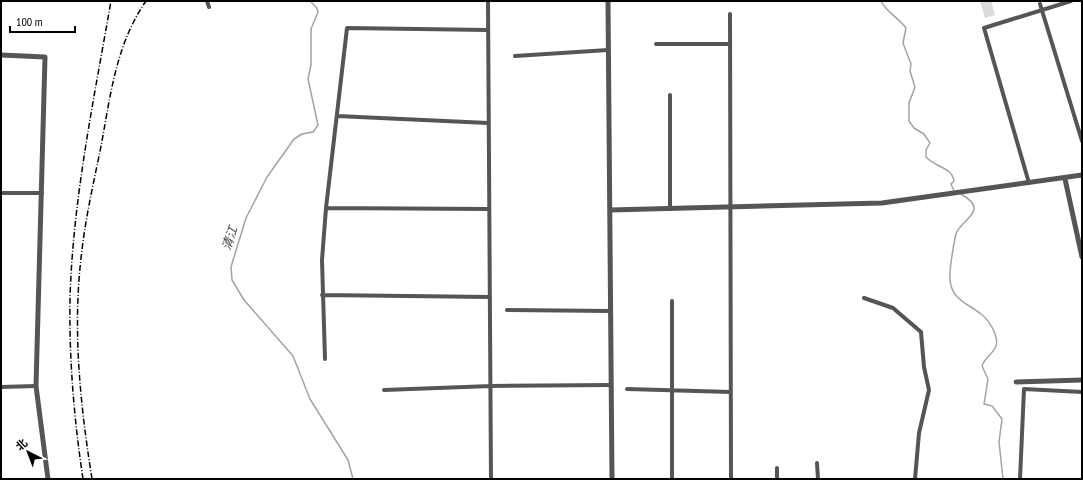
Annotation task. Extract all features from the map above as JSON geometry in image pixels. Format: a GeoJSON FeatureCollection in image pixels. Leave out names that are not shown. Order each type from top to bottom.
{"type":"FeatureCollection","features":[{"type":"Feature","properties":{"kind":"street"},"geometry":{"type":"LineString","coordinates":[[207,1],[209,6]]}},
{"type":"Feature","properties":{"kind":"street"},"geometry":{"type":"LineString","coordinates":[[608,1],[612,479]]}},
{"type":"Feature","properties":{"kind":"street"},"geometry":{"type":"LineString","coordinates":[[1030,183],[984,28],[1071,1]]}},
{"type":"Feature","properties":{"kind":"street"},"geometry":{"type":"LineString","coordinates":[[488,2],[488,209],[491,386],[490,479]]}},
{"type":"Feature","properties":{"kind":"street"},"geometry":{"type":"LineString","coordinates":[[1040,4],[1082,141]]}},
{"type":"Feature","properties":{"kind":"street"},"geometry":{"type":"LineString","coordinates":[[730,14],[731,479]]}},
{"type":"Feature","properties":{"kind":"street"},"geometry":{"type":"LineString","coordinates":[[325,359],[322,260],[326,208],[347,28],[488,30]]}},
{"type":"Feature","properties":{"kind":"street"},"geometry":{"type":"LineString","coordinates":[[656,44],[730,44]]}},
{"type":"Feature","properties":{"kind":"street"},"geometry":{"type":"LineString","coordinates":[[515,56],[608,50]]}},
{"type":"Feature","properties":{"kind":"street"},"geometry":{"type":"LineString","coordinates":[[1,55],[45,57],[36,386],[48,479]]}},
{"type":"Feature","properties":{"kind":"street"},"geometry":{"type":"LineString","coordinates":[[670,94],[670,209]]}},
{"type":"Feature","properties":{"kind":"street"},"geometry":{"type":"LineString","coordinates":[[337,116],[488,123]]}},
{"type":"Feature","properties":{"kind":"street"},"geometry":{"type":"LineString","coordinates":[[610,210],[882,202],[1065,179],[1082,175]]}},
{"type":"Feature","properties":{"kind":"street"},"geometry":{"type":"LineString","coordinates":[[1065,179],[1082,257]]}},
{"type":"Feature","properties":{"kind":"street"},"geometry":{"type":"LineString","coordinates":[[1,193],[42,193]]}},
{"type":"Feature","properties":{"kind":"street"},"geometry":{"type":"LineString","coordinates":[[326,208],[488,209]]}},
{"type":"Feature","properties":{"kind":"street"},"geometry":{"type":"LineString","coordinates":[[322,295],[490,297]]}},
{"type":"Feature","properties":{"kind":"street"},"geometry":{"type":"LineString","coordinates":[[864,298],[893,308],[921,332],[924,367],[929,390],[919,433],[915,479]]}},
{"type":"Feature","properties":{"kind":"street"},"geometry":{"type":"LineString","coordinates":[[672,301],[672,479]]}},
{"type":"Feature","properties":{"kind":"street"},"geometry":{"type":"LineString","coordinates":[[508,310],[611,312]]}},
{"type":"Feature","properties":{"kind":"street"},"geometry":{"type":"LineString","coordinates":[[1016,382],[1082,380]]}},
{"type":"Feature","properties":{"kind":"street"},"geometry":{"type":"LineString","coordinates":[[384,390],[491,386],[611,385]]}},
{"type":"Feature","properties":{"kind":"street"},"geometry":{"type":"LineString","coordinates":[[1,387],[36,386]]}},
{"type":"Feature","properties":{"kind":"street"},"geometry":{"type":"LineString","coordinates":[[627,389],[731,392]]}},
{"type":"Feature","properties":{"kind":"street"},"geometry":{"type":"LineString","coordinates":[[1020,479],[1024,389],[1082,392]]}},
{"type":"Feature","properties":{"kind":"street"},"geometry":{"type":"LineString","coordinates":[[818,462],[818,479]]}},
{"type":"Feature","properties":{"kind":"street"},"geometry":{"type":"LineString","coordinates":[[777,468],[777,479]]}},
{"type":"Feature","properties":{"kind":"shaded area"},"geometry":{"type":"Polygon","coordinates":[[[980,1],[991,1],[995,15],[985,18],[980,1]]]}},
{"type":"Feature","properties":{"kind":"waterway","name":"清江"},"geometry":{"type":"LineString","coordinates":[[310,1],[317,8],[318,12],[311,29],[311,65],[308,79],[318,125],[313,132],[302,134],[294,139],[267,177],[246,218],[231,267],[232,280],[244,300],[293,356],[310,399],[348,460],[353,479]]}},
{"type":"Feature","properties":{"kind":"waterway"},"geometry":{"type":"LineString","coordinates":[[881,1],[883,5],[906,28],[903,43],[911,64],[910,71],[915,87],[909,103],[909,121],[914,128],[924,134],[930,143],[926,150],[926,157],[930,161],[947,170],[953,176],[954,181],[951,184],[954,191]]}},
{"type":"Feature","properties":{"kind":"waterway"},"geometry":{"type":"LineString","coordinates":[[961,194],[970,200],[974,205],[974,210],[972,215],[956,234],[951,263],[951,286],[957,297],[984,317],[995,333],[997,342],[995,349],[985,360],[982,366],[988,379],[984,404],[992,406],[1002,419],[999,442],[1003,479]]}},
{"type":"Feature","properties":{"kind":"railway"},"geometry":{"type":"LineString","coordinates":[[83,479],[77,434],[71,366],[70,298],[72,261],[75,223],[85,149],[111,1]]}},
{"type":"Feature","properties":{"kind":"railway"},"geometry":{"type":"LineString","coordinates":[[92,479],[84,422],[79,365],[78,308],[82,250],[88,209],[116,68],[128,34],[146,1]]}}]}
